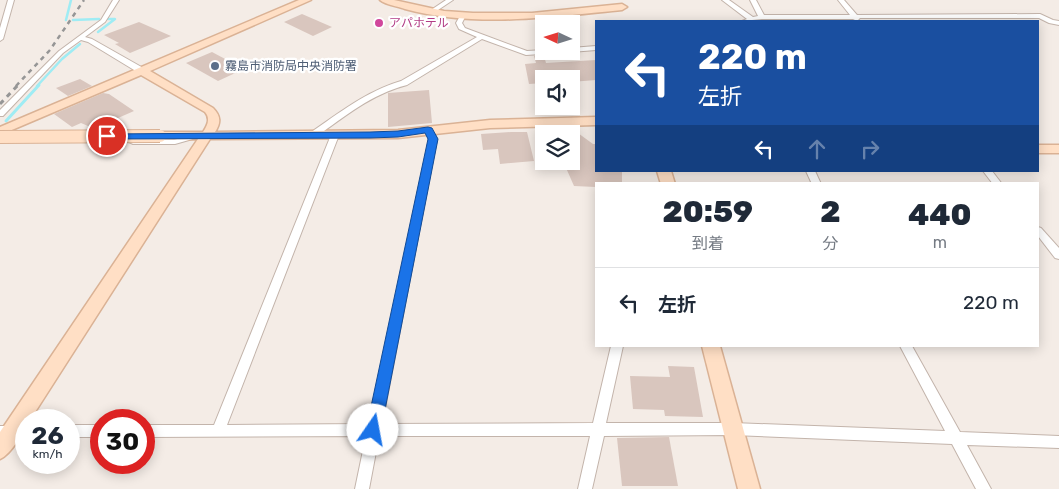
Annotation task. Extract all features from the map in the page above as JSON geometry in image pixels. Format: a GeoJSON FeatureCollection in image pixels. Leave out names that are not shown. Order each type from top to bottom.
{"type":"FeatureCollection","features":[{"type":"Feature","properties":{"kind":"street"},"geometry":{"type":"LineString","coordinates":[[0,39],[11,0]]}},
{"type":"Feature","properties":{"kind":"street"},"geometry":{"type":"LineString","coordinates":[[0,114],[61,52],[103,20],[116,0]]}},
{"type":"Feature","properties":{"kind":"street"},"geometry":{"type":"LineString","coordinates":[[201,136],[175,142],[14,143],[8,142],[0,132],[307,0]]}},
{"type":"Feature","properties":{"kind":"street"},"geometry":{"type":"LineString","coordinates":[[384,0],[430,13],[462,16],[510,17],[622,7]]}},
{"type":"Feature","properties":{"kind":"street"},"geometry":{"type":"LineString","coordinates":[[430,13],[450,0]]}},
{"type":"Feature","properties":{"kind":"street"},"geometry":{"type":"LineString","coordinates":[[724,0],[748,20],[762,17],[776,19],[1040,16],[1051,22],[1059,23]]}},
{"type":"Feature","properties":{"kind":"street"},"geometry":{"type":"LineString","coordinates":[[752,0],[762,17]]}},
{"type":"Feature","properties":{"kind":"street"},"geometry":{"type":"LineString","coordinates":[[840,0],[856,18]]}},
{"type":"Feature","properties":{"kind":"street"},"geometry":{"type":"LineString","coordinates":[[462,16],[459,23],[462,29],[526,53],[535,52]]}},
{"type":"Feature","properties":{"kind":"street"},"geometry":{"type":"LineString","coordinates":[[313,135],[345,112],[393,85],[404,83],[481,37]]}},
{"type":"Feature","properties":{"kind":"street"},"geometry":{"type":"LineString","coordinates":[[0,449],[13,432],[201,136],[214,124],[213,114],[90,40],[80,38]]}},
{"type":"Feature","properties":{"kind":"street"},"geometry":{"type":"LineString","coordinates":[[580,49],[595,48]]}},
{"type":"Feature","properties":{"kind":"street"},"geometry":{"type":"LineString","coordinates":[[0,137],[398,134],[490,124],[595,121]]}},
{"type":"Feature","properties":{"kind":"street"},"geometry":{"type":"LineString","coordinates":[[362,489],[433,139],[428,130]]}},
{"type":"Feature","properties":{"kind":"street"},"geometry":{"type":"LineString","coordinates":[[218,430],[335,135]]}},
{"type":"Feature","properties":{"kind":"street"},"geometry":{"type":"LineString","coordinates":[[1039,149],[1059,149]]}},
{"type":"Feature","properties":{"kind":"street"},"geometry":{"type":"LineString","coordinates":[[989,172],[996,182]]}},
{"type":"Feature","properties":{"kind":"street"},"geometry":{"type":"LineString","coordinates":[[1039,231],[1059,255]]}},
{"type":"Feature","properties":{"kind":"street"},"geometry":{"type":"LineString","coordinates":[[585,489],[617,347]]}},
{"type":"Feature","properties":{"kind":"street"},"geometry":{"type":"LineString","coordinates":[[711,347],[748,489]]}},
{"type":"Feature","properties":{"kind":"street"},"geometry":{"type":"LineString","coordinates":[[907,347],[984,489]]}},
{"type":"Feature","properties":{"kind":"street"},"geometry":{"type":"LineString","coordinates":[[155,431],[733,429],[1059,442]]}},
{"type":"Feature","properties":{"kind":"building"},"geometry":{"type":"Polygon","coordinates":[[[302,14],[332,27],[313,36],[284,22],[302,14]]]}},
{"type":"Feature","properties":{"kind":"building"},"geometry":{"type":"Polygon","coordinates":[[[139,22],[171,36],[130,53],[115,44],[119,43],[104,35],[139,22]]]}},
{"type":"Feature","properties":{"kind":"building","name":"霧島市消防局中央消防署"},"geometry":{"type":"Polygon","coordinates":[[[212,52],[244,69],[218,81],[186,63],[212,52]]]}},
{"type":"Feature","properties":{"kind":"building"},"geometry":{"type":"Polygon","coordinates":[[[535,60],[545,60],[546,63],[595,60],[595,80],[580,81],[580,70],[535,70],[535,84],[529,84],[525,64],[536,63],[535,60]]]}},
{"type":"Feature","properties":{"kind":"building"},"geometry":{"type":"Polygon","coordinates":[[[80,79],[92,86],[68,96],[56,88],[80,79]]]}},
{"type":"Feature","properties":{"kind":"building"},"geometry":{"type":"Polygon","coordinates":[[[429,90],[432,123],[388,127],[388,93],[429,90]]]}},
{"type":"Feature","properties":{"kind":"building"},"geometry":{"type":"Polygon","coordinates":[[[103,93],[109,94],[134,111],[102,125],[97,122],[88,126],[81,123],[72,127],[54,114],[103,93]]]}},
{"type":"Feature","properties":{"kind":"building"},"geometry":{"type":"Polygon","coordinates":[[[527,132],[534,161],[500,164],[498,149],[483,150],[481,134],[527,132]]]}},
{"type":"Feature","properties":{"kind":"building"},"geometry":{"type":"Polygon","coordinates":[[[580,135],[595,144],[595,172],[622,172],[622,182],[595,182],[595,187],[574,186],[567,170],[580,170],[580,135]]]}},
{"type":"Feature","properties":{"kind":"building"},"geometry":{"type":"Polygon","coordinates":[[[668,366],[694,367],[703,417],[665,416],[664,410],[633,409],[630,376],[670,377],[668,366]]]}},
{"type":"Feature","properties":{"kind":"building"},"geometry":{"type":"Polygon","coordinates":[[[669,437],[678,486],[622,486],[617,438],[669,437]]]}},
{"type":"Feature","properties":{"kind":"waterway"},"geometry":{"type":"LineString","coordinates":[[66,20],[71,0]]}},
{"type":"Feature","properties":{"kind":"waterway"},"geometry":{"type":"LineString","coordinates":[[73,20],[99,19]]}},
{"type":"Feature","properties":{"kind":"waterway"},"geometry":{"type":"LineString","coordinates":[[98,32],[115,19],[108,19]]}},
{"type":"Feature","properties":{"kind":"waterway"},"geometry":{"type":"LineString","coordinates":[[37,86],[62,59],[80,44]]}},
{"type":"Feature","properties":{"kind":"waterway"},"geometry":{"type":"LineString","coordinates":[[6,121],[39,85]]}},
{"type":"Feature","properties":{"kind":"railway"},"geometry":{"type":"LineString","coordinates":[[16,86],[50,50],[84,0]]}},
{"type":"Feature","properties":{"kind":"railway"},"geometry":{"type":"LineString","coordinates":[[0,104],[18,85]]}},
{"type":"Feature","properties":{"kind":"place","name":"アパホテル"},"geometry":{"type":"Point","coordinates":[379,23]}},
{"type":"Feature","properties":{"kind":"place","name":"霧島市消防局中央消防署"},"geometry":{"type":"Point","coordinates":[215,66]}},
{"type":"Feature","properties":{"kind":"route"},"geometry":{"type":"LineString","coordinates":[[107,136],[370,135],[428,130],[433,139],[373,430]]}}]}
